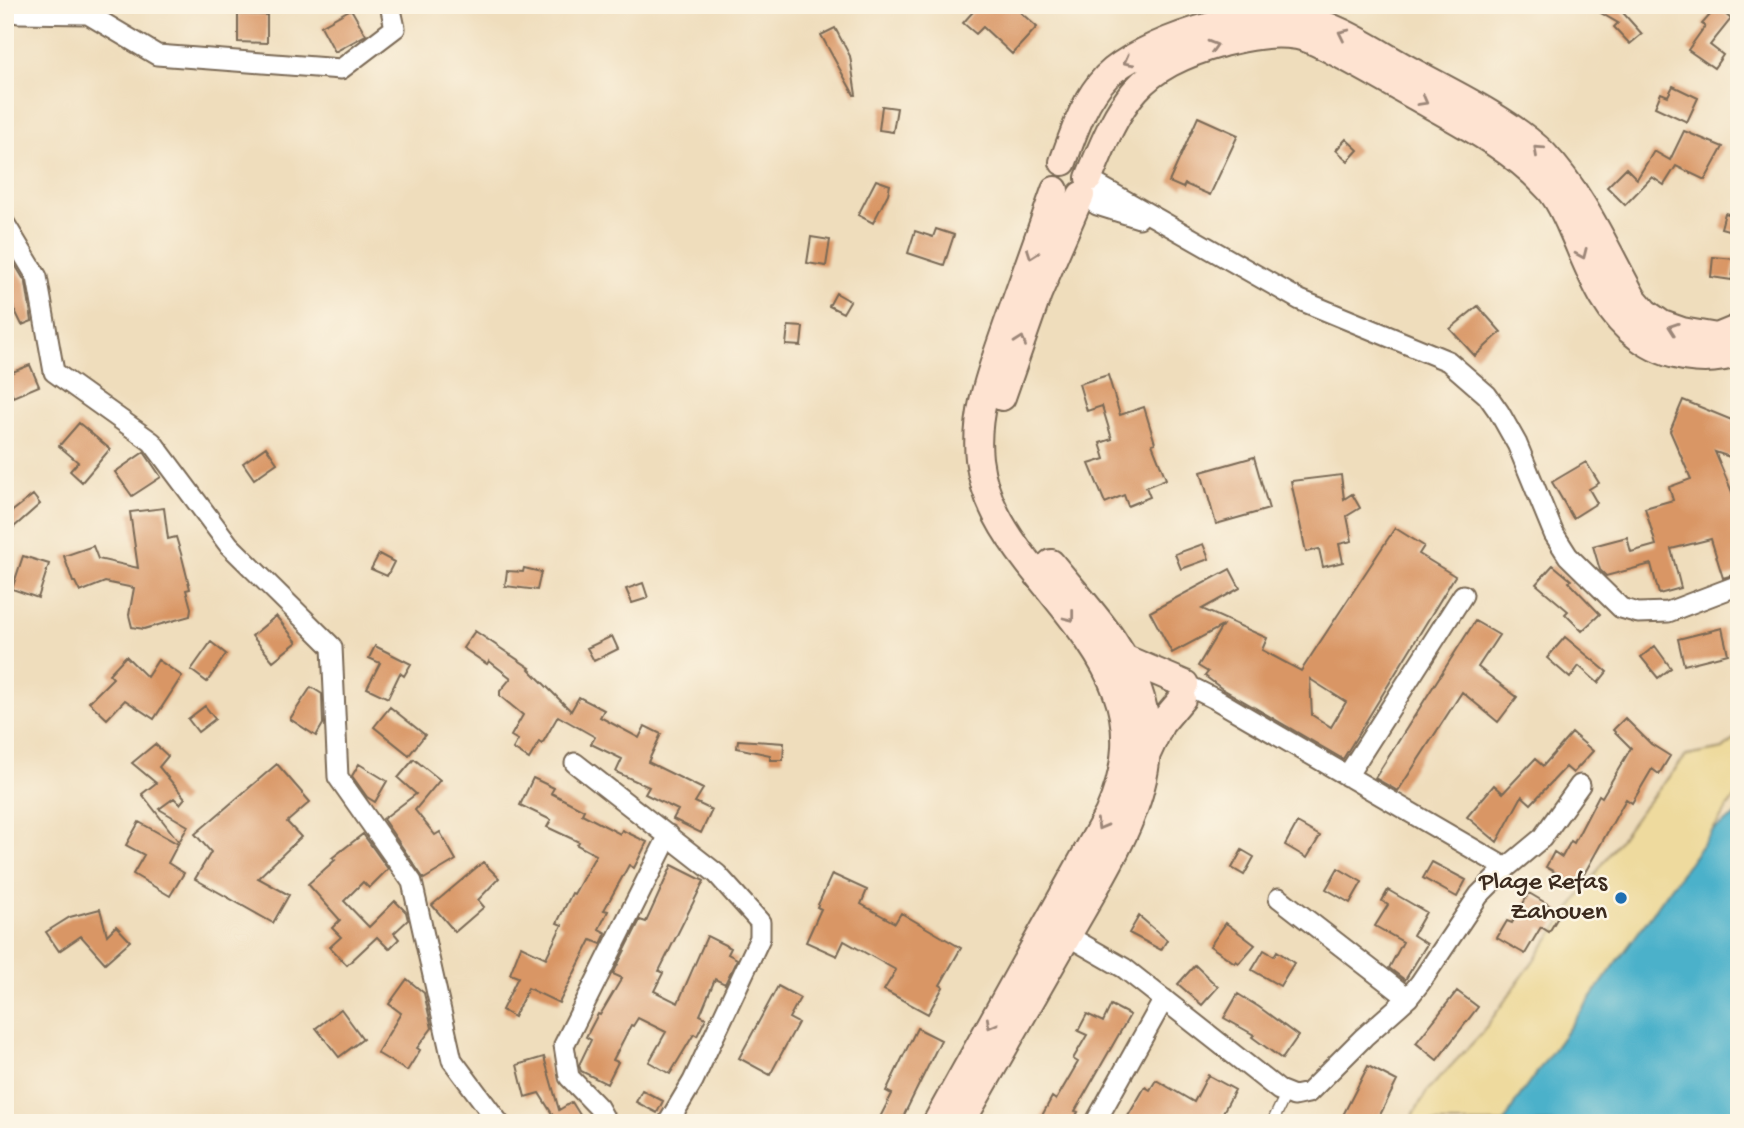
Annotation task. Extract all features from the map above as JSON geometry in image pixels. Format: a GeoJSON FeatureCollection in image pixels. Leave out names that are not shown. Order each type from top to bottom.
{"type":"FeatureCollection","features":[{"type":"Feature","properties":{"kind":"main road"},"geometry":{"type":"LineString","coordinates":[[1063,162],[1079,119],[1089,101],[1098,87],[1120,65],[1204,28],[1269,15],[1301,17],[1319,22],[1368,46],[1461,97],[1522,136],[1542,153],[1573,189],[1633,298],[1645,312],[1662,324],[1700,335],[1717,337],[1739,328]]}},
{"type":"Feature","properties":{"kind":"main road"},"geometry":{"type":"LineString","coordinates":[[961,1123],[1068,936],[1129,820],[1141,789],[1147,754],[1161,724],[1184,691],[1124,657],[1014,515],[1006,497],[996,459],[1000,400],[1038,295],[1108,132],[1134,91],[1155,72],[1179,57],[1267,34],[1298,36],[1359,65],[1460,122],[1524,164],[1551,192],[1607,304],[1637,337],[1651,346],[1686,358],[1739,353]]}},
{"type":"Feature","properties":{"kind":"main road"},"geometry":{"type":"LineString","coordinates":[[936,1123],[1112,805],[1124,758],[1129,696],[1003,528],[989,501],[979,461],[978,430],[983,399],[1055,190],[1052,174],[1058,164],[1063,162],[1081,163],[1088,172],[1086,187],[1069,198],[1055,190]]}},
{"type":"Feature","properties":{"kind":"main road"},"geometry":{"type":"LineString","coordinates":[[1124,657],[1129,696],[1147,754]]}},
{"type":"Feature","properties":{"kind":"street"},"geometry":{"type":"LineString","coordinates":[[5,9],[18,13],[88,14],[157,55],[341,69],[395,27],[390,5]]}},
{"type":"Feature","properties":{"kind":"street"},"geometry":{"type":"LineString","coordinates":[[1086,187],[1097,205],[1189,237],[1300,300],[1448,361],[1487,395],[1499,412],[1517,444],[1555,534],[1568,556],[1620,608],[1638,612],[1668,612],[1739,585]]}},
{"type":"Feature","properties":{"kind":"street"},"geometry":{"type":"LineString","coordinates":[[5,224],[37,277],[54,372],[152,442],[229,545],[332,647],[338,777],[412,882],[452,1060],[499,1123]]}},
{"type":"Feature","properties":{"kind":"street"},"geometry":{"type":"LineString","coordinates":[[1347,776],[1463,595]]}},
{"type":"Feature","properties":{"kind":"street"},"geometry":{"type":"LineString","coordinates":[[1129,696],[1184,691],[1217,700],[1506,868]]}},
{"type":"Feature","properties":{"kind":"street"},"geometry":{"type":"LineString","coordinates":[[575,763],[717,874],[760,922],[760,939],[694,1081],[668,1123]]}},
{"type":"Feature","properties":{"kind":"street"},"geometry":{"type":"LineString","coordinates":[[1068,936],[1124,968],[1286,1094],[1301,1095],[1314,1088],[1340,1059],[1408,998],[1479,895],[1542,838],[1580,785]]}},
{"type":"Feature","properties":{"kind":"street"},"geometry":{"type":"LineString","coordinates":[[607,1123],[598,1107],[569,1077],[564,1045],[669,835]]}},
{"type":"Feature","properties":{"kind":"street"},"geometry":{"type":"LineString","coordinates":[[1279,898],[1408,998]]}},
{"type":"Feature","properties":{"kind":"street"},"geometry":{"type":"LineString","coordinates":[[1095,1123],[1164,999]]}},
{"type":"Feature","properties":{"kind":"lane"},"geometry":{"type":"LineString","coordinates":[[1272,1123],[1286,1094]]}},
{"type":"Feature","properties":{"kind":"sand","name":"Plage Refas Zahouen"},"geometry":{"type":"Polygon","coordinates":[[[1739,734],[1739,791],[1517,1100],[1504,1123],[1408,1123],[1428,1090],[1481,1034],[1639,813],[1686,756],[1723,749],[1739,734]]]}},
{"type":"Feature","properties":{"kind":"water"},"geometry":{"type":"Polygon","coordinates":[[[1739,813],[1739,1123],[1504,1123],[1517,1100],[1712,831],[1739,813]]]}},
{"type":"Feature","properties":{"kind":"building"},"geometry":{"type":"Polygon","coordinates":[[[979,5],[1012,5],[1037,27],[1012,54],[983,27],[976,34],[963,23],[979,5]]]}},
{"type":"Feature","properties":{"kind":"building"},"geometry":{"type":"Polygon","coordinates":[[[1587,5],[1616,5],[1642,34],[1630,44],[1614,27],[1618,23],[1587,5]]]}},
{"type":"Feature","properties":{"kind":"building"},"geometry":{"type":"Polygon","coordinates":[[[1717,7],[1731,19],[1710,45],[1723,55],[1714,68],[1688,50],[1705,26],[1702,24],[1717,7]]]}},
{"type":"Feature","properties":{"kind":"building"},"geometry":{"type":"Polygon","coordinates":[[[351,9],[366,35],[335,52],[321,26],[351,9]]]}},
{"type":"Feature","properties":{"kind":"building"},"geometry":{"type":"Polygon","coordinates":[[[238,14],[267,15],[267,43],[238,42],[238,14]]]}},
{"type":"Feature","properties":{"kind":"building"},"geometry":{"type":"Polygon","coordinates":[[[835,28],[850,56],[856,95],[821,35],[835,28]]]}},
{"type":"Feature","properties":{"kind":"building"},"geometry":{"type":"Polygon","coordinates":[[[1673,86],[1698,98],[1687,122],[1655,107],[1661,93],[1668,96],[1673,86]]]}},
{"type":"Feature","properties":{"kind":"building"},"geometry":{"type":"Polygon","coordinates":[[[882,106],[897,108],[893,132],[879,130],[882,106]]]}},
{"type":"Feature","properties":{"kind":"building"},"geometry":{"type":"Polygon","coordinates":[[[1198,117],[1238,135],[1210,195],[1185,184],[1183,188],[1169,182],[1198,117]]]}},
{"type":"Feature","properties":{"kind":"building"},"geometry":{"type":"Polygon","coordinates":[[[1684,131],[1723,147],[1705,180],[1676,166],[1664,185],[1652,177],[1625,205],[1607,187],[1626,168],[1637,179],[1654,151],[1670,160],[1684,131]]]}},
{"type":"Feature","properties":{"kind":"building"},"geometry":{"type":"Polygon","coordinates":[[[1346,139],[1358,150],[1348,161],[1336,150],[1346,139]]]}},
{"type":"Feature","properties":{"kind":"building"},"geometry":{"type":"Polygon","coordinates":[[[876,180],[890,185],[873,223],[858,215],[876,180]]]}},
{"type":"Feature","properties":{"kind":"building"},"geometry":{"type":"Polygon","coordinates":[[[1725,213],[1739,217],[1739,233],[1721,228],[1725,213]]]}},
{"type":"Feature","properties":{"kind":"building"},"geometry":{"type":"Polygon","coordinates":[[[936,229],[954,235],[944,265],[908,253],[915,231],[933,237],[936,229]]]}},
{"type":"Feature","properties":{"kind":"building"},"geometry":{"type":"Polygon","coordinates":[[[811,237],[830,240],[826,266],[807,263],[811,237]]]}},
{"type":"Feature","properties":{"kind":"building"},"geometry":{"type":"Polygon","coordinates":[[[5,248],[26,283],[32,321],[22,325],[5,290],[5,248]]]}},
{"type":"Feature","properties":{"kind":"building"},"geometry":{"type":"Polygon","coordinates":[[[1713,257],[1735,259],[1732,280],[1711,277],[1713,257]]]}},
{"type":"Feature","properties":{"kind":"building"},"geometry":{"type":"Polygon","coordinates":[[[836,293],[850,301],[843,313],[829,306],[836,293]]]}},
{"type":"Feature","properties":{"kind":"building"},"geometry":{"type":"Polygon","coordinates":[[[1478,306],[1501,332],[1475,356],[1450,329],[1478,306]]]}},
{"type":"Feature","properties":{"kind":"building"},"geometry":{"type":"Polygon","coordinates":[[[788,326],[803,327],[801,346],[786,345],[788,326]]]}},
{"type":"Feature","properties":{"kind":"building"},"geometry":{"type":"Polygon","coordinates":[[[30,365],[39,386],[13,397],[5,375],[30,365]]]}},
{"type":"Feature","properties":{"kind":"building"},"geometry":{"type":"Polygon","coordinates":[[[1108,375],[1120,415],[1144,407],[1155,443],[1152,444],[1166,479],[1146,487],[1150,497],[1128,506],[1124,495],[1105,503],[1089,464],[1105,459],[1100,443],[1112,439],[1102,406],[1087,411],[1079,384],[1108,375]]]}},
{"type":"Feature","properties":{"kind":"building"},"geometry":{"type":"Polygon","coordinates":[[[1683,400],[1739,423],[1739,460],[1715,452],[1735,499],[1739,498],[1739,573],[1723,578],[1711,539],[1671,549],[1681,588],[1659,594],[1651,564],[1606,576],[1600,570],[1593,546],[1627,537],[1631,552],[1656,545],[1645,508],[1673,500],[1669,487],[1691,479],[1670,431],[1683,400]]]}},
{"type":"Feature","properties":{"kind":"building"},"geometry":{"type":"Polygon","coordinates":[[[79,423],[110,449],[82,482],[70,471],[78,462],[59,446],[79,423]]]}},
{"type":"Feature","properties":{"kind":"building"},"geometry":{"type":"Polygon","coordinates":[[[266,447],[277,463],[254,479],[243,463],[266,447]]]}},
{"type":"Feature","properties":{"kind":"building"},"geometry":{"type":"Polygon","coordinates":[[[144,452],[161,477],[132,496],[115,472],[144,452]]]}},
{"type":"Feature","properties":{"kind":"building"},"geometry":{"type":"Polygon","coordinates":[[[1254,457],[1269,509],[1216,524],[1201,472],[1254,457]]]}},
{"type":"Feature","properties":{"kind":"building"},"geometry":{"type":"Polygon","coordinates":[[[1586,462],[1599,483],[1589,489],[1597,503],[1573,518],[1552,482],[1586,462]]]}},
{"type":"Feature","properties":{"kind":"building"},"geometry":{"type":"Polygon","coordinates":[[[1341,475],[1344,499],[1352,494],[1360,508],[1347,516],[1352,541],[1339,544],[1343,562],[1323,567],[1319,549],[1306,552],[1291,481],[1341,475]]]}},
{"type":"Feature","properties":{"kind":"building"},"geometry":{"type":"Polygon","coordinates":[[[33,495],[40,504],[5,535],[5,517],[33,495]]]}},
{"type":"Feature","properties":{"kind":"building"},"geometry":{"type":"Polygon","coordinates":[[[164,508],[168,539],[176,537],[190,589],[186,590],[191,608],[190,616],[144,629],[132,627],[129,615],[134,588],[105,582],[80,592],[73,582],[64,556],[93,546],[98,559],[138,568],[130,512],[164,508]]]}},
{"type":"Feature","properties":{"kind":"building"},"geometry":{"type":"Polygon","coordinates":[[[1395,528],[1424,546],[1419,554],[1455,576],[1343,759],[1205,676],[1208,672],[1198,666],[1222,626],[1172,653],[1150,612],[1230,569],[1240,588],[1202,609],[1267,638],[1262,650],[1301,671],[1395,528]],[[1310,679],[1312,715],[1331,727],[1346,702],[1310,679]]]}},
{"type":"Feature","properties":{"kind":"building"},"geometry":{"type":"Polygon","coordinates":[[[1203,544],[1209,559],[1181,569],[1175,554],[1203,544]]]}},
{"type":"Feature","properties":{"kind":"building"},"geometry":{"type":"Polygon","coordinates":[[[379,554],[394,562],[387,576],[371,569],[379,554]]]}},
{"type":"Feature","properties":{"kind":"building"},"geometry":{"type":"Polygon","coordinates":[[[23,556],[49,564],[38,598],[12,589],[23,556]]]}},
{"type":"Feature","properties":{"kind":"building"},"geometry":{"type":"Polygon","coordinates":[[[1553,565],[1571,580],[1569,582],[1600,614],[1582,631],[1565,614],[1568,611],[1536,584],[1553,565]]]}},
{"type":"Feature","properties":{"kind":"building"},"geometry":{"type":"Polygon","coordinates":[[[524,568],[541,572],[537,590],[505,586],[507,571],[523,572],[524,568]]]}},
{"type":"Feature","properties":{"kind":"building"},"geometry":{"type":"Polygon","coordinates":[[[643,583],[648,598],[632,603],[626,589],[643,583]]]}},
{"type":"Feature","properties":{"kind":"building"},"geometry":{"type":"Polygon","coordinates":[[[276,616],[297,642],[273,661],[252,636],[276,616]]]}},
{"type":"Feature","properties":{"kind":"building"},"geometry":{"type":"Polygon","coordinates":[[[1475,621],[1499,635],[1478,667],[1517,697],[1498,722],[1462,692],[1398,791],[1375,778],[1475,621]]]}},
{"type":"Feature","properties":{"kind":"building"},"geometry":{"type":"Polygon","coordinates":[[[1722,628],[1728,654],[1684,665],[1678,639],[1722,628]]]}},
{"type":"Feature","properties":{"kind":"building"},"geometry":{"type":"Polygon","coordinates":[[[475,631],[530,668],[571,711],[579,697],[604,710],[600,717],[639,738],[645,726],[661,734],[648,762],[703,789],[695,802],[712,810],[701,833],[673,819],[678,810],[645,794],[649,787],[616,772],[622,759],[591,744],[595,737],[558,716],[542,744],[539,742],[529,759],[513,749],[518,740],[511,736],[523,715],[500,696],[500,691],[511,678],[489,661],[487,664],[463,648],[475,631]]]}},
{"type":"Feature","properties":{"kind":"building"},"geometry":{"type":"Polygon","coordinates":[[[612,636],[618,649],[594,661],[587,648],[612,636]]]}},
{"type":"Feature","properties":{"kind":"building"},"geometry":{"type":"Polygon","coordinates":[[[1565,637],[1607,672],[1598,683],[1579,666],[1570,678],[1547,658],[1565,637]]]}},
{"type":"Feature","properties":{"kind":"building"},"geometry":{"type":"Polygon","coordinates":[[[211,642],[226,654],[207,682],[191,670],[211,642]]]}},
{"type":"Feature","properties":{"kind":"building"},"geometry":{"type":"Polygon","coordinates":[[[375,646],[411,664],[404,676],[400,673],[388,698],[367,688],[380,663],[369,658],[375,646]]]}},
{"type":"Feature","properties":{"kind":"building"},"geometry":{"type":"Polygon","coordinates":[[[1655,646],[1671,668],[1658,678],[1641,657],[1655,646]]]}},
{"type":"Feature","properties":{"kind":"building"},"geometry":{"type":"Polygon","coordinates":[[[126,656],[147,677],[158,660],[182,676],[154,719],[125,700],[107,719],[89,702],[113,678],[109,674],[126,656]]]}},
{"type":"Feature","properties":{"kind":"building"},"geometry":{"type":"Polygon","coordinates":[[[311,687],[322,694],[323,724],[316,736],[290,719],[311,687]]]}},
{"type":"Feature","properties":{"kind":"building"},"geometry":{"type":"Polygon","coordinates":[[[205,706],[215,719],[198,732],[188,719],[205,706]]]}},
{"type":"Feature","properties":{"kind":"building"},"geometry":{"type":"Polygon","coordinates":[[[390,707],[425,735],[409,755],[374,727],[390,707]]]}},
{"type":"Feature","properties":{"kind":"building"},"geometry":{"type":"Polygon","coordinates":[[[1625,718],[1651,744],[1670,756],[1659,774],[1652,769],[1632,803],[1626,799],[1578,885],[1546,867],[1554,852],[1562,857],[1571,841],[1574,843],[1599,795],[1602,797],[1631,748],[1613,730],[1625,718]]]}},
{"type":"Feature","properties":{"kind":"building"},"geometry":{"type":"Polygon","coordinates":[[[1572,733],[1593,751],[1573,773],[1566,767],[1531,804],[1522,796],[1497,842],[1467,817],[1494,785],[1503,793],[1535,759],[1543,766],[1572,733]]]}},
{"type":"Feature","properties":{"kind":"building"},"geometry":{"type":"Polygon","coordinates":[[[738,740],[784,743],[783,760],[770,760],[770,755],[737,748],[738,740]]]}},
{"type":"Feature","properties":{"kind":"building"},"geometry":{"type":"Polygon","coordinates":[[[155,744],[168,756],[159,767],[185,798],[180,804],[174,798],[159,809],[188,826],[179,842],[142,794],[156,783],[132,763],[155,744]]]}},
{"type":"Feature","properties":{"kind":"building"},"geometry":{"type":"Polygon","coordinates":[[[414,759],[440,780],[415,810],[435,835],[440,832],[456,860],[424,879],[383,819],[416,794],[398,778],[414,759]]]}},
{"type":"Feature","properties":{"kind":"building"},"geometry":{"type":"Polygon","coordinates":[[[277,764],[310,802],[287,822],[301,837],[258,878],[289,895],[273,923],[195,879],[211,852],[195,834],[277,764]]]}},
{"type":"Feature","properties":{"kind":"building"},"geometry":{"type":"Polygon","coordinates":[[[359,764],[387,781],[375,802],[367,797],[352,776],[359,764]]]}},
{"type":"Feature","properties":{"kind":"building"},"geometry":{"type":"Polygon","coordinates":[[[533,778],[554,788],[551,793],[584,810],[582,814],[620,834],[622,830],[647,842],[634,868],[629,865],[604,910],[608,911],[599,929],[606,933],[601,944],[591,940],[559,1003],[528,988],[514,1017],[502,1010],[518,977],[510,974],[521,946],[546,958],[562,925],[557,923],[596,855],[577,845],[579,842],[547,827],[551,820],[520,805],[533,778]]]}},
{"type":"Feature","properties":{"kind":"building"},"geometry":{"type":"Polygon","coordinates":[[[139,822],[178,844],[168,863],[184,873],[170,896],[133,874],[144,855],[126,845],[139,822]]]}},
{"type":"Feature","properties":{"kind":"building"},"geometry":{"type":"Polygon","coordinates":[[[1297,823],[1320,836],[1307,858],[1285,845],[1297,823]]]}},
{"type":"Feature","properties":{"kind":"building"},"geometry":{"type":"Polygon","coordinates":[[[363,834],[388,869],[369,888],[363,882],[344,901],[369,927],[395,901],[406,912],[408,920],[394,933],[399,939],[389,949],[377,937],[347,965],[330,947],[341,937],[332,928],[340,920],[308,884],[335,860],[332,858],[363,834]]]}},
{"type":"Feature","properties":{"kind":"building"},"geometry":{"type":"Polygon","coordinates":[[[1242,850],[1254,857],[1244,875],[1232,868],[1242,850]]]}},
{"type":"Feature","properties":{"kind":"building"},"geometry":{"type":"Polygon","coordinates":[[[483,862],[499,878],[478,900],[484,907],[455,932],[432,905],[483,862]]]}},
{"type":"Feature","properties":{"kind":"building"},"geometry":{"type":"Polygon","coordinates":[[[1432,862],[1466,880],[1457,897],[1423,878],[1432,862]]]}},
{"type":"Feature","properties":{"kind":"building"},"geometry":{"type":"Polygon","coordinates":[[[672,865],[704,881],[659,971],[663,973],[654,991],[678,1003],[707,936],[731,948],[728,954],[737,959],[725,984],[715,979],[700,1015],[706,1018],[697,1036],[694,1034],[670,1074],[649,1062],[666,1032],[638,1018],[633,1026],[631,1025],[613,1060],[618,1062],[607,1084],[581,1071],[579,1065],[591,1040],[586,1037],[622,978],[613,974],[640,920],[646,922],[672,865]]]}},
{"type":"Feature","properties":{"kind":"building"},"geometry":{"type":"Polygon","coordinates":[[[1338,868],[1362,882],[1350,903],[1326,889],[1338,868]]]}},
{"type":"Feature","properties":{"kind":"building"},"geometry":{"type":"Polygon","coordinates":[[[832,874],[867,890],[861,904],[895,923],[901,913],[961,948],[940,985],[943,987],[928,1014],[884,990],[896,970],[844,941],[837,956],[806,942],[821,909],[817,907],[832,874]]]}},
{"type":"Feature","properties":{"kind":"building"},"geometry":{"type":"Polygon","coordinates":[[[1388,890],[1426,912],[1413,935],[1427,944],[1405,980],[1389,968],[1403,942],[1375,926],[1388,905],[1382,901],[1388,890]]]}},
{"type":"Feature","properties":{"kind":"building"},"geometry":{"type":"Polygon","coordinates":[[[1529,893],[1561,912],[1549,932],[1541,927],[1525,954],[1497,938],[1507,921],[1512,923],[1529,893]]]}},
{"type":"Feature","properties":{"kind":"building"},"geometry":{"type":"Polygon","coordinates":[[[100,909],[107,935],[116,926],[130,941],[105,963],[81,936],[59,951],[46,932],[70,917],[100,909]]]}},
{"type":"Feature","properties":{"kind":"building"},"geometry":{"type":"Polygon","coordinates":[[[1139,916],[1167,940],[1161,950],[1129,933],[1139,916]]]}},
{"type":"Feature","properties":{"kind":"building"},"geometry":{"type":"Polygon","coordinates":[[[1226,923],[1255,945],[1239,963],[1210,946],[1226,923]]]}},
{"type":"Feature","properties":{"kind":"building"},"geometry":{"type":"Polygon","coordinates":[[[1264,950],[1274,956],[1277,951],[1294,963],[1280,986],[1252,970],[1264,950]]]}},
{"type":"Feature","properties":{"kind":"building"},"geometry":{"type":"Polygon","coordinates":[[[1195,965],[1218,987],[1202,1005],[1178,984],[1195,965]]]}},
{"type":"Feature","properties":{"kind":"building"},"geometry":{"type":"Polygon","coordinates":[[[407,979],[424,993],[432,1028],[417,1048],[420,1050],[407,1071],[377,1053],[401,1013],[389,1004],[407,979]]]}},
{"type":"Feature","properties":{"kind":"building"},"geometry":{"type":"Polygon","coordinates":[[[778,986],[800,998],[789,1018],[798,1023],[770,1075],[739,1058],[778,986]]]}},
{"type":"Feature","properties":{"kind":"building"},"geometry":{"type":"Polygon","coordinates":[[[1457,991],[1478,1007],[1437,1060],[1416,1043],[1457,991]]]}},
{"type":"Feature","properties":{"kind":"building"},"geometry":{"type":"Polygon","coordinates":[[[1238,994],[1298,1036],[1282,1059],[1252,1037],[1254,1035],[1224,1018],[1238,994]]]}},
{"type":"Feature","properties":{"kind":"building"},"geometry":{"type":"Polygon","coordinates":[[[1111,1005],[1130,1015],[1075,1111],[1078,1112],[1072,1123],[1038,1123],[1052,1097],[1056,1100],[1078,1062],[1073,1059],[1087,1035],[1078,1031],[1087,1014],[1103,1022],[1111,1005]]]}},
{"type":"Feature","properties":{"kind":"building"},"geometry":{"type":"Polygon","coordinates":[[[341,1009],[363,1039],[339,1057],[316,1028],[341,1009]]]}},
{"type":"Feature","properties":{"kind":"building"},"geometry":{"type":"Polygon","coordinates":[[[917,1028],[941,1040],[900,1123],[877,1123],[892,1094],[886,1091],[917,1028]]]}},
{"type":"Feature","properties":{"kind":"building"},"geometry":{"type":"Polygon","coordinates":[[[544,1057],[559,1110],[572,1102],[585,1123],[552,1123],[554,1117],[539,1093],[525,1097],[517,1065],[544,1057]]]}},
{"type":"Feature","properties":{"kind":"building"},"geometry":{"type":"Polygon","coordinates":[[[1368,1066],[1397,1081],[1376,1123],[1339,1123],[1368,1066]]]}},
{"type":"Feature","properties":{"kind":"building"},"geometry":{"type":"Polygon","coordinates":[[[1208,1075],[1235,1090],[1220,1118],[1214,1123],[1124,1123],[1145,1087],[1150,1090],[1156,1080],[1194,1102],[1208,1075]]]}},
{"type":"Feature","properties":{"kind":"building"},"geometry":{"type":"Polygon","coordinates":[[[642,1090],[663,1101],[657,1113],[636,1102],[642,1090]]]}},
{"type":"Feature","properties":{"kind":"place","name":"Plage Refas Zahouen"},"geometry":{"type":"Point","coordinates":[1621,898]}}]}
